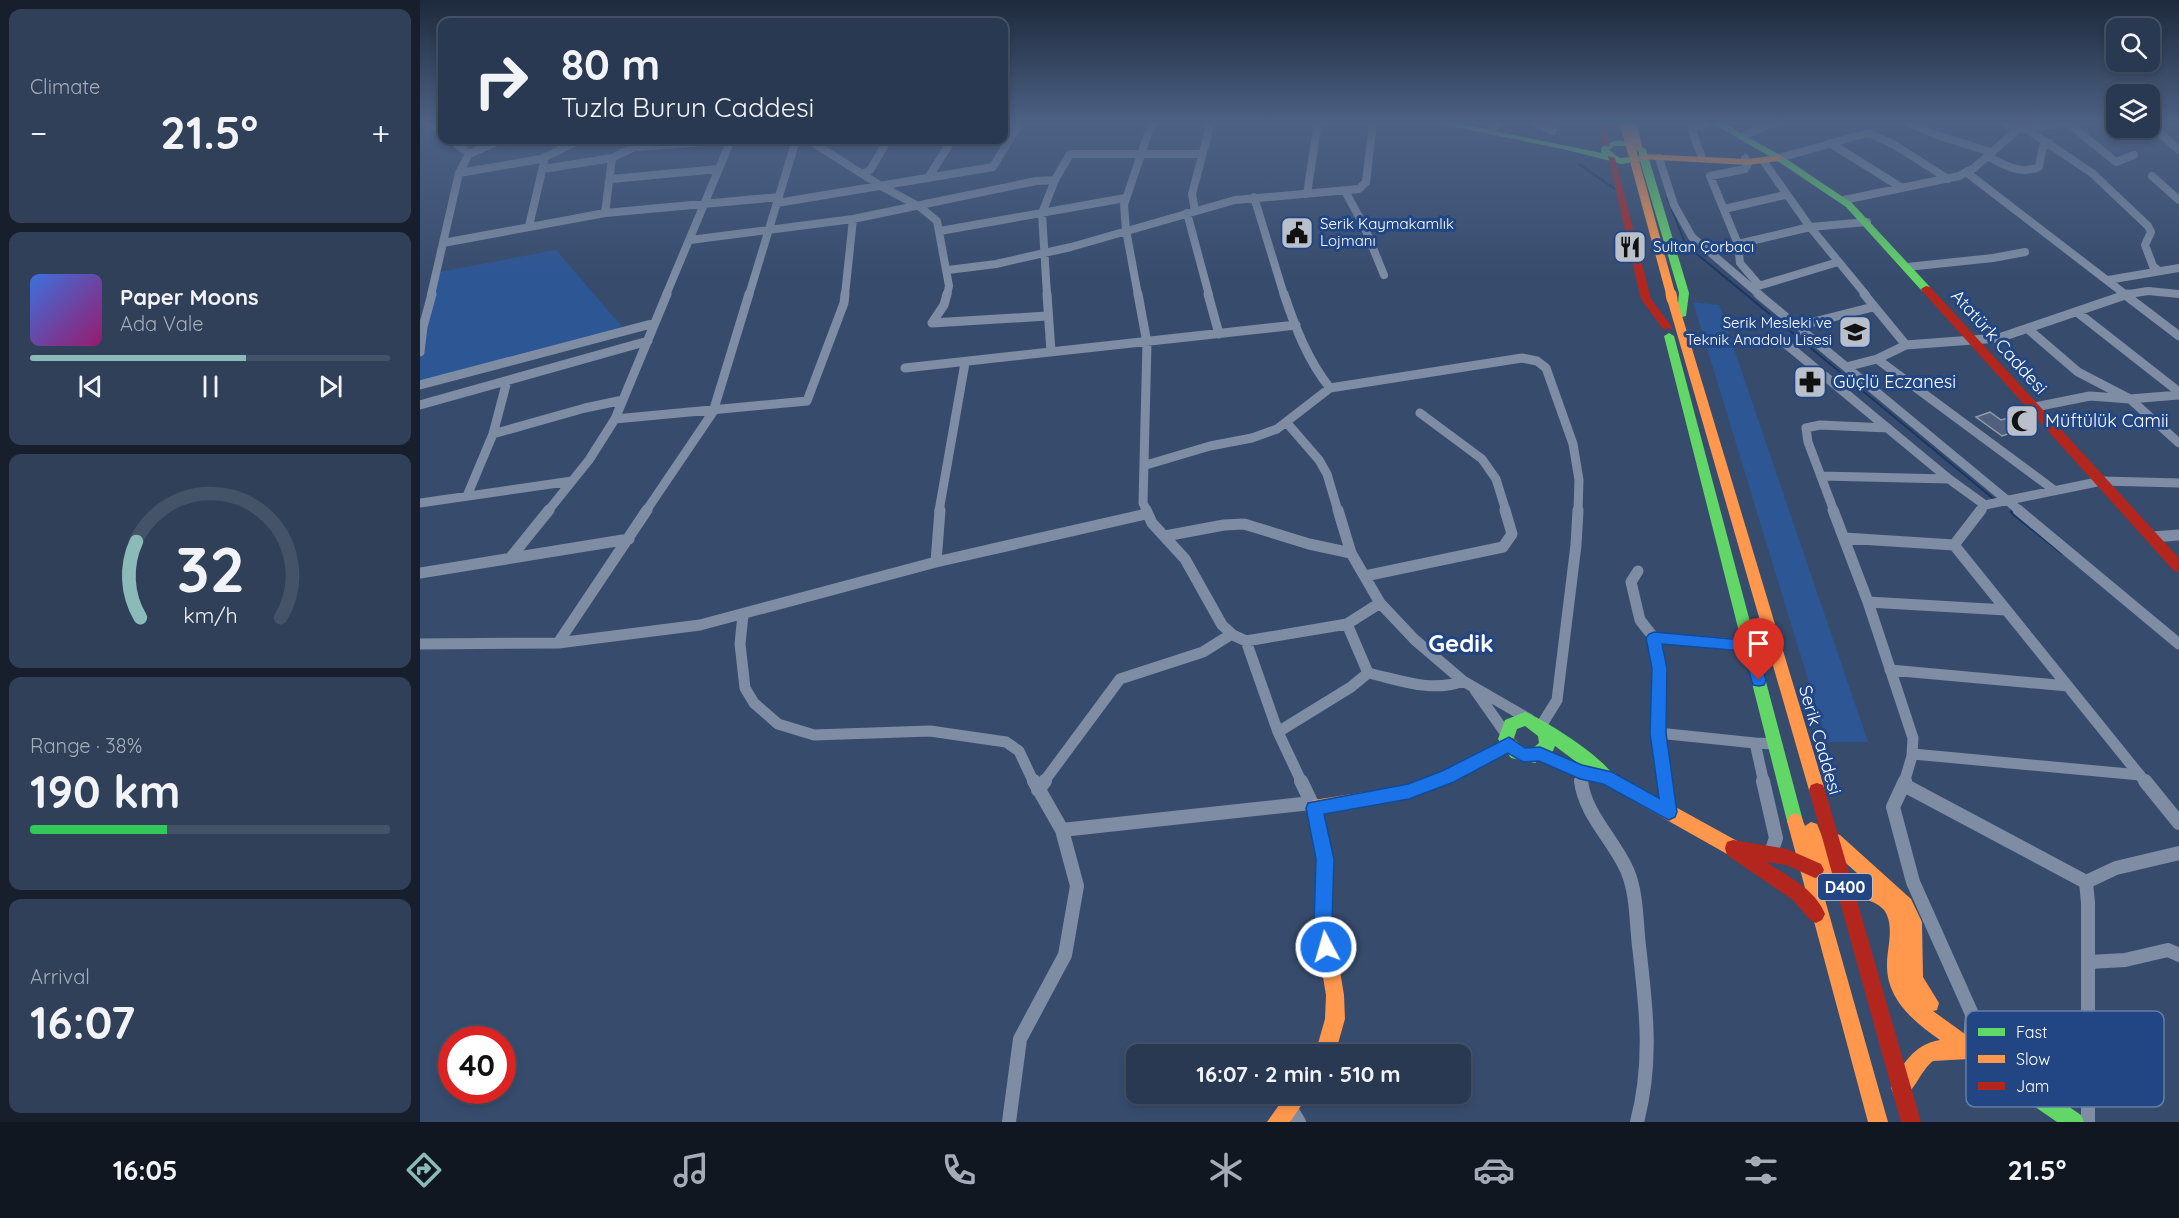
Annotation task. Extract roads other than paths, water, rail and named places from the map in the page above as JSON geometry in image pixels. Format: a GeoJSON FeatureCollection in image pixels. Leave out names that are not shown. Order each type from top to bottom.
{"type":"FeatureCollection","features":[{"type":"Feature","properties":{"kind":"main road"},"geometry":{"type":"LineString","coordinates":[[1615,174],[1646,299],[1674,327],[1684,293],[1648,174]]}},
{"type":"Feature","properties":{"kind":"main road","name":"D400"},"geometry":{"type":"LineString","coordinates":[[1628,174],[1666,298]]}},
{"type":"Feature","properties":{"kind":"main road","name":"D400"},"geometry":{"type":"LineString","coordinates":[[1636,174],[1666,298]]}},
{"type":"Feature","properties":{"kind":"main road","name":"Atatürk Caddesi"},"geometry":{"type":"LineString","coordinates":[[1800,174],[1844,200],[1867,222],[2179,567]]}},
{"type":"Feature","properties":{"kind":"main road","name":"Serik Caddesi"},"geometry":{"type":"LineString","coordinates":[[1666,298],[1829,834],[1832,865]]}},
{"type":"Feature","properties":{"kind":"main road","name":"Serik Caddesi"},"geometry":{"type":"LineString","coordinates":[[1674,327],[1748,645],[1878,1122]]}},
{"type":"Feature","properties":{"kind":"main road"},"geometry":{"type":"LineString","coordinates":[[1764,698],[1780,726],[1815,845],[1832,865],[1837,884]]}},
{"type":"Feature","properties":{"kind":"main road"},"geometry":{"type":"LineString","coordinates":[[1329,1044],[1335,1018],[1335,995],[1323,923],[1325,859],[1313,805],[1409,792],[1448,777],[1507,739],[1514,722],[1539,726],[1596,766],[1606,777]]}},
{"type":"Feature","properties":{"kind":"main road"},"geometry":{"type":"LineString","coordinates":[[1539,726],[1548,741],[1540,754]]}},
{"type":"Feature","properties":{"kind":"main road"},"geometry":{"type":"LineString","coordinates":[[1507,739],[1523,755],[1540,754],[1580,772],[1606,777],[1794,882],[1814,888],[1837,884]]}},
{"type":"Feature","properties":{"kind":"main road"},"geometry":{"type":"LineString","coordinates":[[1829,834],[1850,860],[1904,901],[1914,921],[1913,982],[1918,992],[1946,1018],[1966,1045]]}},
{"type":"Feature","properties":{"kind":"main road"},"geometry":{"type":"LineString","coordinates":[[1733,848],[1771,853],[1806,864],[1853,867],[1875,878]]}},
{"type":"Feature","properties":{"kind":"main road"},"geometry":{"type":"LineString","coordinates":[[1733,848],[1747,862],[1799,892],[1808,901],[1827,932]]}},
{"type":"Feature","properties":{"kind":"main road"},"geometry":{"type":"LineString","coordinates":[[1806,864],[1837,884],[1876,894],[1890,904],[1898,920],[1898,982],[1906,998],[1966,1047]]}},
{"type":"Feature","properties":{"kind":"main road","name":"D400"},"geometry":{"type":"LineString","coordinates":[[1837,884],[1911,1122]]}},
{"type":"Feature","properties":{"kind":"main road"},"geometry":{"type":"LineString","coordinates":[[1902,1088],[1917,1059],[1932,1049],[1966,1049]]}},
{"type":"Feature","properties":{"kind":"main road"},"geometry":{"type":"LineString","coordinates":[[1277,1122],[1292,1104]]}},
{"type":"Feature","properties":{"kind":"main road"},"geometry":{"type":"LineString","coordinates":[[2052,1107],[2074,1122]]}},
{"type":"Feature","properties":{"kind":"street"},"geometry":{"type":"LineString","coordinates":[[420,352],[423,327],[459,174]]}},
{"type":"Feature","properties":{"kind":"street"},"geometry":{"type":"LineString","coordinates":[[529,226],[542,174]]}},
{"type":"Feature","properties":{"kind":"street"},"geometry":{"type":"LineString","coordinates":[[605,213],[611,174]]}},
{"type":"Feature","properties":{"kind":"street"},"geometry":{"type":"LineString","coordinates":[[611,179],[661,174]]}},
{"type":"Feature","properties":{"kind":"street"},"geometry":{"type":"LineString","coordinates":[[511,557],[601,444],[615,419],[716,174]]}},
{"type":"Feature","properties":{"kind":"street"},"geometry":{"type":"LineString","coordinates":[[558,643],[713,411],[786,174]]}},
{"type":"Feature","properties":{"kind":"street"},"geometry":{"type":"LineString","coordinates":[[864,174],[934,216],[940,231],[949,286],[946,299],[932,324],[1047,316]]}},
{"type":"Feature","properties":{"kind":"street"},"geometry":{"type":"LineString","coordinates":[[928,178],[930,174]]}},
{"type":"Feature","properties":{"kind":"street"},"geometry":{"type":"LineString","coordinates":[[443,243],[605,213],[778,200],[950,174]]}},
{"type":"Feature","properties":{"kind":"street"},"geometry":{"type":"LineString","coordinates":[[1051,352],[1042,213],[1058,174]]}},
{"type":"Feature","properties":{"kind":"street"},"geometry":{"type":"LineString","coordinates":[[1133,174],[1125,198],[1126,230],[1147,342],[1146,465],[1143,503],[1146,514],[1185,559],[1230,635],[1246,641],[1347,624],[1380,603]]}},
{"type":"Feature","properties":{"kind":"street"},"geometry":{"type":"LineString","coordinates":[[1197,174],[1192,194],[1191,212],[1219,334]]}},
{"type":"Feature","properties":{"kind":"street"},"geometry":{"type":"LineString","coordinates":[[1307,194],[1310,174]]}},
{"type":"Feature","properties":{"kind":"street"},"geometry":{"type":"LineString","coordinates":[[948,270],[982,266],[1044,253],[1235,200],[1359,189],[1365,184],[1366,174]]}},
{"type":"Feature","properties":{"kind":"street"},"geometry":{"type":"LineString","coordinates":[[1664,174],[1679,218],[1687,232],[1701,246],[1756,286],[1846,367],[2179,644]]}},
{"type":"Feature","properties":{"kind":"street"},"geometry":{"type":"LineString","coordinates":[[1721,174],[1710,177],[1738,244],[1740,263],[1756,286]]}},
{"type":"Feature","properties":{"kind":"street"},"geometry":{"type":"LineString","coordinates":[[1778,174],[1785,195],[1873,307],[1906,345]]}},
{"type":"Feature","properties":{"kind":"street"},"geometry":{"type":"LineString","coordinates":[[1880,174],[1902,188]]}},
{"type":"Feature","properties":{"kind":"street"},"geometry":{"type":"LineString","coordinates":[[1941,174],[1948,179]]}},
{"type":"Feature","properties":{"kind":"street"},"geometry":{"type":"LineString","coordinates":[[1844,200],[1948,179],[1960,174]]}},
{"type":"Feature","properties":{"kind":"street"},"geometry":{"type":"LineString","coordinates":[[1969,174],[2175,329],[2179,336]]}},
{"type":"Feature","properties":{"kind":"street"},"geometry":{"type":"LineString","coordinates":[[2093,174],[2148,226],[2151,232],[2145,245],[2153,266],[2158,271]]}},
{"type":"Feature","properties":{"kind":"street"},"geometry":{"type":"LineString","coordinates":[[2152,176],[2179,200]]}},
{"type":"Feature","properties":{"kind":"street"},"geometry":{"type":"LineString","coordinates":[[690,240],[768,232],[854,219],[1036,181],[1055,180]]}},
{"type":"Feature","properties":{"kind":"street"},"geometry":{"type":"LineString","coordinates":[[1345,191],[1364,226],[1384,275]]}},
{"type":"Feature","properties":{"kind":"street"},"geometry":{"type":"LineString","coordinates":[[1724,209],[1785,195]]}},
{"type":"Feature","properties":{"kind":"street"},"geometry":{"type":"LineString","coordinates":[[1254,197],[1296,325],[1315,370],[1330,387]]}},
{"type":"Feature","properties":{"kind":"street"},"geometry":{"type":"LineString","coordinates":[[940,231],[1125,198]]}},
{"type":"Feature","properties":{"kind":"street"},"geometry":{"type":"LineString","coordinates":[[615,419],[807,401],[844,303],[854,219]]}},
{"type":"Feature","properties":{"kind":"street"},"geometry":{"type":"LineString","coordinates":[[1738,244],[1810,227],[1867,222]]}},
{"type":"Feature","properties":{"kind":"street"},"geometry":{"type":"LineString","coordinates":[[1907,267],[1993,258],[2025,252]]}},
{"type":"Feature","properties":{"kind":"street"},"geometry":{"type":"LineString","coordinates":[[1756,286],[1838,262]]}},
{"type":"Feature","properties":{"kind":"street"},"geometry":{"type":"LineString","coordinates":[[2108,280],[2179,268]]}},
{"type":"Feature","properties":{"kind":"street"},"geometry":{"type":"LineString","coordinates":[[1846,367],[1877,359],[1906,345],[1999,338],[2127,294],[2148,291],[2179,294]]}},
{"type":"Feature","properties":{"kind":"street"},"geometry":{"type":"LineString","coordinates":[[1798,326],[1873,307]]}},
{"type":"Feature","properties":{"kind":"street"},"geometry":{"type":"LineString","coordinates":[[2077,312],[2179,393]]}},
{"type":"Feature","properties":{"kind":"street"},"geometry":{"type":"LineString","coordinates":[[420,385],[655,323]]}},
{"type":"Feature","properties":{"kind":"street"},"geometry":{"type":"LineString","coordinates":[[905,368],[1296,325]]}},
{"type":"Feature","properties":{"kind":"street"},"geometry":{"type":"LineString","coordinates":[[2028,329],[2078,372],[2130,399],[2179,443]]}},
{"type":"Feature","properties":{"kind":"street"},"geometry":{"type":"LineString","coordinates":[[1780,339],[1949,479],[1985,505]]}},
{"type":"Feature","properties":{"kind":"street"},"geometry":{"type":"LineString","coordinates":[[420,405],[648,342]]}},
{"type":"Feature","properties":{"kind":"street"},"geometry":{"type":"LineString","coordinates":[[1146,465],[1210,446],[1258,436],[1287,423],[1330,387],[1522,358],[1537,361],[1546,368],[1577,461],[1580,509],[1557,700],[1539,726],[1463,681],[1415,640],[1380,603],[1351,553],[1327,474],[1319,460],[1287,423]]}},
{"type":"Feature","properties":{"kind":"street"},"geometry":{"type":"LineString","coordinates":[[1877,359],[2054,490]]}},
{"type":"Feature","properties":{"kind":"street"},"geometry":{"type":"LineString","coordinates":[[936,562],[940,503],[965,363]]}},
{"type":"Feature","properties":{"kind":"street"},"geometry":{"type":"LineString","coordinates":[[467,496],[493,434],[507,381]]}},
{"type":"Feature","properties":{"kind":"street"},"geometry":{"type":"LineString","coordinates":[[2034,407],[2090,396],[2130,399],[2179,393]]}},
{"type":"Feature","properties":{"kind":"street"},"geometry":{"type":"LineString","coordinates":[[493,434],[585,408],[623,400]]}},
{"type":"Feature","properties":{"kind":"street"},"geometry":{"type":"LineString","coordinates":[[1365,576],[1503,547],[1512,539],[1513,528],[1490,470],[1468,448],[1420,412]]}},
{"type":"Feature","properties":{"kind":"street"},"geometry":{"type":"LineString","coordinates":[[1888,428],[1820,424],[1806,428],[1821,476],[1868,602],[1913,738],[1913,754],[1904,785],[1893,807],[1913,882],[1971,1011]]}},
{"type":"Feature","properties":{"kind":"street"},"geometry":{"type":"LineString","coordinates":[[1821,476],[1949,479]]}},
{"type":"Feature","properties":{"kind":"street"},"geometry":{"type":"LineString","coordinates":[[420,503],[572,481]]}},
{"type":"Feature","properties":{"kind":"street"},"geometry":{"type":"LineString","coordinates":[[1954,545],[1985,505],[2102,481],[2179,483]]}},
{"type":"Feature","properties":{"kind":"street"},"geometry":{"type":"LineString","coordinates":[[420,644],[558,643],[675,629],[743,615],[936,562],[1146,514]]}},
{"type":"Feature","properties":{"kind":"street"},"geometry":{"type":"LineString","coordinates":[[1165,536],[1224,525],[1244,524],[1309,544],[1351,553]]}},
{"type":"Feature","properties":{"kind":"street"},"geometry":{"type":"LineString","coordinates":[[2152,537],[2179,535]]}},
{"type":"Feature","properties":{"kind":"street"},"geometry":{"type":"LineString","coordinates":[[1844,538],[1954,545],[2179,823]]}},
{"type":"Feature","properties":{"kind":"street"},"geometry":{"type":"LineString","coordinates":[[420,573],[629,539]]}},
{"type":"Feature","properties":{"kind":"street"},"geometry":{"type":"LineString","coordinates":[[1638,571],[1631,582],[1633,598],[1640,620],[1654,638],[1660,668],[1658,733],[1669,812]]}},
{"type":"Feature","properties":{"kind":"street"},"geometry":{"type":"LineString","coordinates":[[1868,602],[2006,610]]}},
{"type":"Feature","properties":{"kind":"street"},"geometry":{"type":"LineString","coordinates":[[743,615],[740,644],[746,688],[754,703],[778,724],[814,735],[930,731],[1006,742],[1019,751],[1038,790],[1062,830],[1077,886],[1065,956],[1020,1039],[1009,1122]]}},
{"type":"Feature","properties":{"kind":"street"},"geometry":{"type":"LineString","coordinates":[[1347,624],[1368,673]]}},
{"type":"Feature","properties":{"kind":"street"},"geometry":{"type":"LineString","coordinates":[[1038,790],[1120,679],[1203,652],[1230,635]]}},
{"type":"Feature","properties":{"kind":"street"},"geometry":{"type":"LineString","coordinates":[[1654,638],[1748,645]]}},
{"type":"Feature","properties":{"kind":"street"},"geometry":{"type":"LineString","coordinates":[[1062,830],[1313,805],[1278,732],[1246,641]]}},
{"type":"Feature","properties":{"kind":"street"},"geometry":{"type":"LineString","coordinates":[[1890,670],[2068,686]]}},
{"type":"Feature","properties":{"kind":"street"},"geometry":{"type":"LineString","coordinates":[[1368,673],[1436,687],[1451,686],[1463,681]]}},
{"type":"Feature","properties":{"kind":"street"},"geometry":{"type":"LineString","coordinates":[[1278,732],[1351,687],[1368,673]]}},
{"type":"Feature","properties":{"kind":"street"},"geometry":{"type":"LineString","coordinates":[[1475,690],[1507,739]]}},
{"type":"Feature","properties":{"kind":"street"},"geometry":{"type":"LineString","coordinates":[[1658,733],[1775,744]]}},
{"type":"Feature","properties":{"kind":"street"},"geometry":{"type":"LineString","coordinates":[[1755,743],[1776,838],[1771,853]]}},
{"type":"Feature","properties":{"kind":"street"},"geometry":{"type":"LineString","coordinates":[[1913,754],[2140,775]]}},
{"type":"Feature","properties":{"kind":"street"},"geometry":{"type":"LineString","coordinates":[[1580,772],[1580,782],[1587,802],[1622,858],[1633,890],[1650,1044],[1649,1074],[1637,1122]]}},
{"type":"Feature","properties":{"kind":"street"},"geometry":{"type":"LineString","coordinates":[[1904,785],[2086,882]]}},
{"type":"Feature","properties":{"kind":"street"},"geometry":{"type":"LineString","coordinates":[[2086,882],[2116,868],[2179,853]]}},
{"type":"Feature","properties":{"kind":"street"},"geometry":{"type":"LineString","coordinates":[[2086,882],[2089,1011]]}},
{"type":"Feature","properties":{"kind":"street"},"geometry":{"type":"LineString","coordinates":[[2089,962],[2125,960],[2168,950],[2179,955]]}},
{"type":"Feature","properties":{"kind":"street"},"geometry":{"type":"LineString","coordinates":[[1290,1107],[1299,1122]]}},
{"type":"Feature","properties":{"kind":"street"},"geometry":{"type":"LineString","coordinates":[[2088,1107],[2088,1122]]}},
{"type":"Feature","properties":{"kind":"waterway"},"geometry":{"type":"LineString","coordinates":[[1594,174],[1615,189]]}},
{"type":"Feature","properties":{"kind":"waterway"},"geometry":{"type":"LineString","coordinates":[[1667,198],[1686,245],[1995,500]]}},
{"type":"Feature","properties":{"kind":"waterway"},"geometry":{"type":"LineString","coordinates":[[2011,512],[2062,553]]}},
{"type":"Feature","properties":{"kind":"place","name":"Serik Kaymakamlık Lojmanı"},"geometry":{"type":"Point","coordinates":[1297,233]}},
{"type":"Feature","properties":{"kind":"place","name":"Sultan Çorbacı"},"geometry":{"type":"Point","coordinates":[1630,247]}},
{"type":"Feature","properties":{"kind":"place","name":"Serik Mesleki ve Teknik Anadolu Lisesi"},"geometry":{"type":"Point","coordinates":[1855,332]}},
{"type":"Feature","properties":{"kind":"place","name":"Güçlü Eczanesi"},"geometry":{"type":"Point","coordinates":[1810,382]}},
{"type":"Feature","properties":{"kind":"place","name":"Müftülük Camii"},"geometry":{"type":"Point","coordinates":[2022,421]}},
{"type":"Feature","properties":{"kind":"district","name":"Gedik"},"geometry":{"type":"Point","coordinates":[1461,644]}}]}
